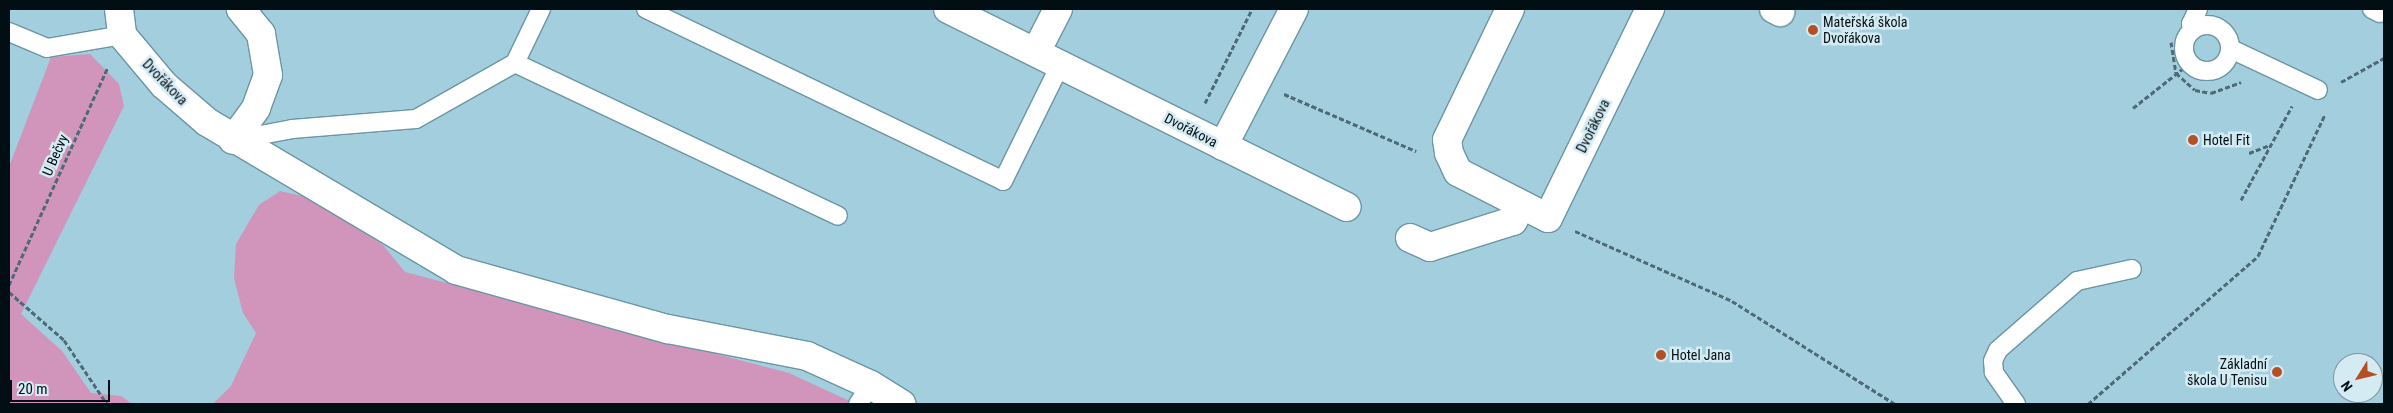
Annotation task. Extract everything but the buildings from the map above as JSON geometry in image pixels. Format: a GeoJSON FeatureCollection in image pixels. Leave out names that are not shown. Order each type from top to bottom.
{"type":"FeatureCollection","features":[{"type":"Feature","properties":{"kind":"street"},"geometry":{"type":"LineString","coordinates":[[233,140],[256,108],[268,75],[262,34],[241,9]]}},
{"type":"Feature","properties":{"kind":"street","name":"Dvořákova"},"geometry":{"type":"LineString","coordinates":[[948,9],[1037,50],[1191,130],[1346,207]]}},
{"type":"Feature","properties":{"kind":"street"},"geometry":{"type":"LineString","coordinates":[[1037,50],[1058,9]]}},
{"type":"Feature","properties":{"kind":"street"},"geometry":{"type":"LineString","coordinates":[[1223,146],[1294,9]]}},
{"type":"Feature","properties":{"kind":"street"},"geometry":{"type":"LineString","coordinates":[[1510,9],[1447,140],[1449,153],[1458,172],[1548,218]]}},
{"type":"Feature","properties":{"kind":"street","name":"Dvořákova"},"geometry":{"type":"LineString","coordinates":[[1548,218],[1650,9]]}},
{"type":"Feature","properties":{"kind":"street","name":"Dvořákova"},"geometry":{"type":"LineString","coordinates":[[121,22],[164,85],[233,140],[456,270],[668,329],[807,356],[864,395],[901,404]]}},
{"type":"Feature","properties":{"kind":"street"},"geometry":{"type":"LineString","coordinates":[[1410,238],[1430,246],[1514,222],[1522,205]]}},
{"type":"Feature","properties":{"kind":"lane"},"geometry":{"type":"LineString","coordinates":[[233,140],[292,128],[416,119],[515,63],[541,9]]}},
{"type":"Feature","properties":{"kind":"lane"},"geometry":{"type":"LineString","coordinates":[[646,9],[1004,181],[1061,63]]}},
{"type":"Feature","properties":{"kind":"lane"},"geometry":{"type":"LineString","coordinates":[[2194,29],[2190,24],[2198,9]]}},
{"type":"Feature","properties":{"kind":"lane"},"geometry":{"type":"LineString","coordinates":[[9,32],[47,48],[121,22]]}},
{"type":"Feature","properties":{"kind":"lane"},"geometry":{"type":"LineString","coordinates":[[2216,26],[2227,36],[2230,49],[2218,68],[2203,71],[2183,68],[2184,48],[2194,29],[2216,26]]}},
{"type":"Feature","properties":{"kind":"lane"},"geometry":{"type":"LineString","coordinates":[[2230,49],[2318,90]]}},
{"type":"Feature","properties":{"kind":"lane"},"geometry":{"type":"LineString","coordinates":[[515,63],[838,216]]}},
{"type":"Feature","properties":{"kind":"lane"},"geometry":{"type":"LineString","coordinates":[[2016,404],[1994,372],[1993,361],[1998,350],[2077,281],[2132,268]]}},
{"type":"Feature","properties":{"kind":"path"},"geometry":{"type":"LineString","coordinates":[[1191,130],[1252,9]]}},
{"type":"Feature","properties":{"kind":"path","name":"U Bečvy"},"geometry":{"type":"LineString","coordinates":[[9,285],[121,22]]}},
{"type":"Feature","properties":{"kind":"path"},"geometry":{"type":"LineString","coordinates":[[2337,90],[2341,81],[2384,58]]}},
{"type":"Feature","properties":{"kind":"path"},"geometry":{"type":"LineString","coordinates":[[2133,108],[2183,68],[2187,86],[2203,93],[2244,81],[2252,85]]}},
{"type":"Feature","properties":{"kind":"path"},"geometry":{"type":"LineString","coordinates":[[1256,82],[1424,154],[1449,153]]}},
{"type":"Feature","properties":{"kind":"path"},"geometry":{"type":"LineString","coordinates":[[2241,200],[2293,106],[2284,102]]}},
{"type":"Feature","properties":{"kind":"path"},"geometry":{"type":"LineString","coordinates":[[2088,404],[2258,256],[2329,107]]}},
{"type":"Feature","properties":{"kind":"path"},"geometry":{"type":"LineString","coordinates":[[2249,153],[2271,145]]}},
{"type":"Feature","properties":{"kind":"path"},"geometry":{"type":"LineString","coordinates":[[1548,218],[1732,301],[1894,404]]}},
{"type":"Feature","properties":{"kind":"path"},"geometry":{"type":"LineString","coordinates":[[9,292],[64,340],[107,404]]}},
{"type":"Feature","properties":{"kind":"shaded area"},"geometry":{"type":"Polygon","coordinates":[[[90,54],[119,84],[124,106],[21,314],[62,351],[91,393],[121,396],[132,404],[9,404],[9,167],[51,57],[90,54]]]}},
{"type":"Feature","properties":{"kind":"shaded area"},"geometry":{"type":"Polygon","coordinates":[[[280,191],[315,199],[383,245],[405,272],[789,373],[856,404],[213,404],[231,386],[256,333],[243,313],[234,278],[236,244],[259,205],[280,191]]]}},
{"type":"Feature","properties":{"kind":"place","name":"Mateřská škola Dvořákova"},"geometry":{"type":"Point","coordinates":[1813,30]}},
{"type":"Feature","properties":{"kind":"place","name":"Hotel Fit"},"geometry":{"type":"Point","coordinates":[2193,140]}},
{"type":"Feature","properties":{"kind":"place","name":"Hotel Jana"},"geometry":{"type":"Point","coordinates":[1661,355]}},
{"type":"Feature","properties":{"kind":"place","name":"Základní škola U Tenisu"},"geometry":{"type":"Point","coordinates":[2277,372]}}]}
